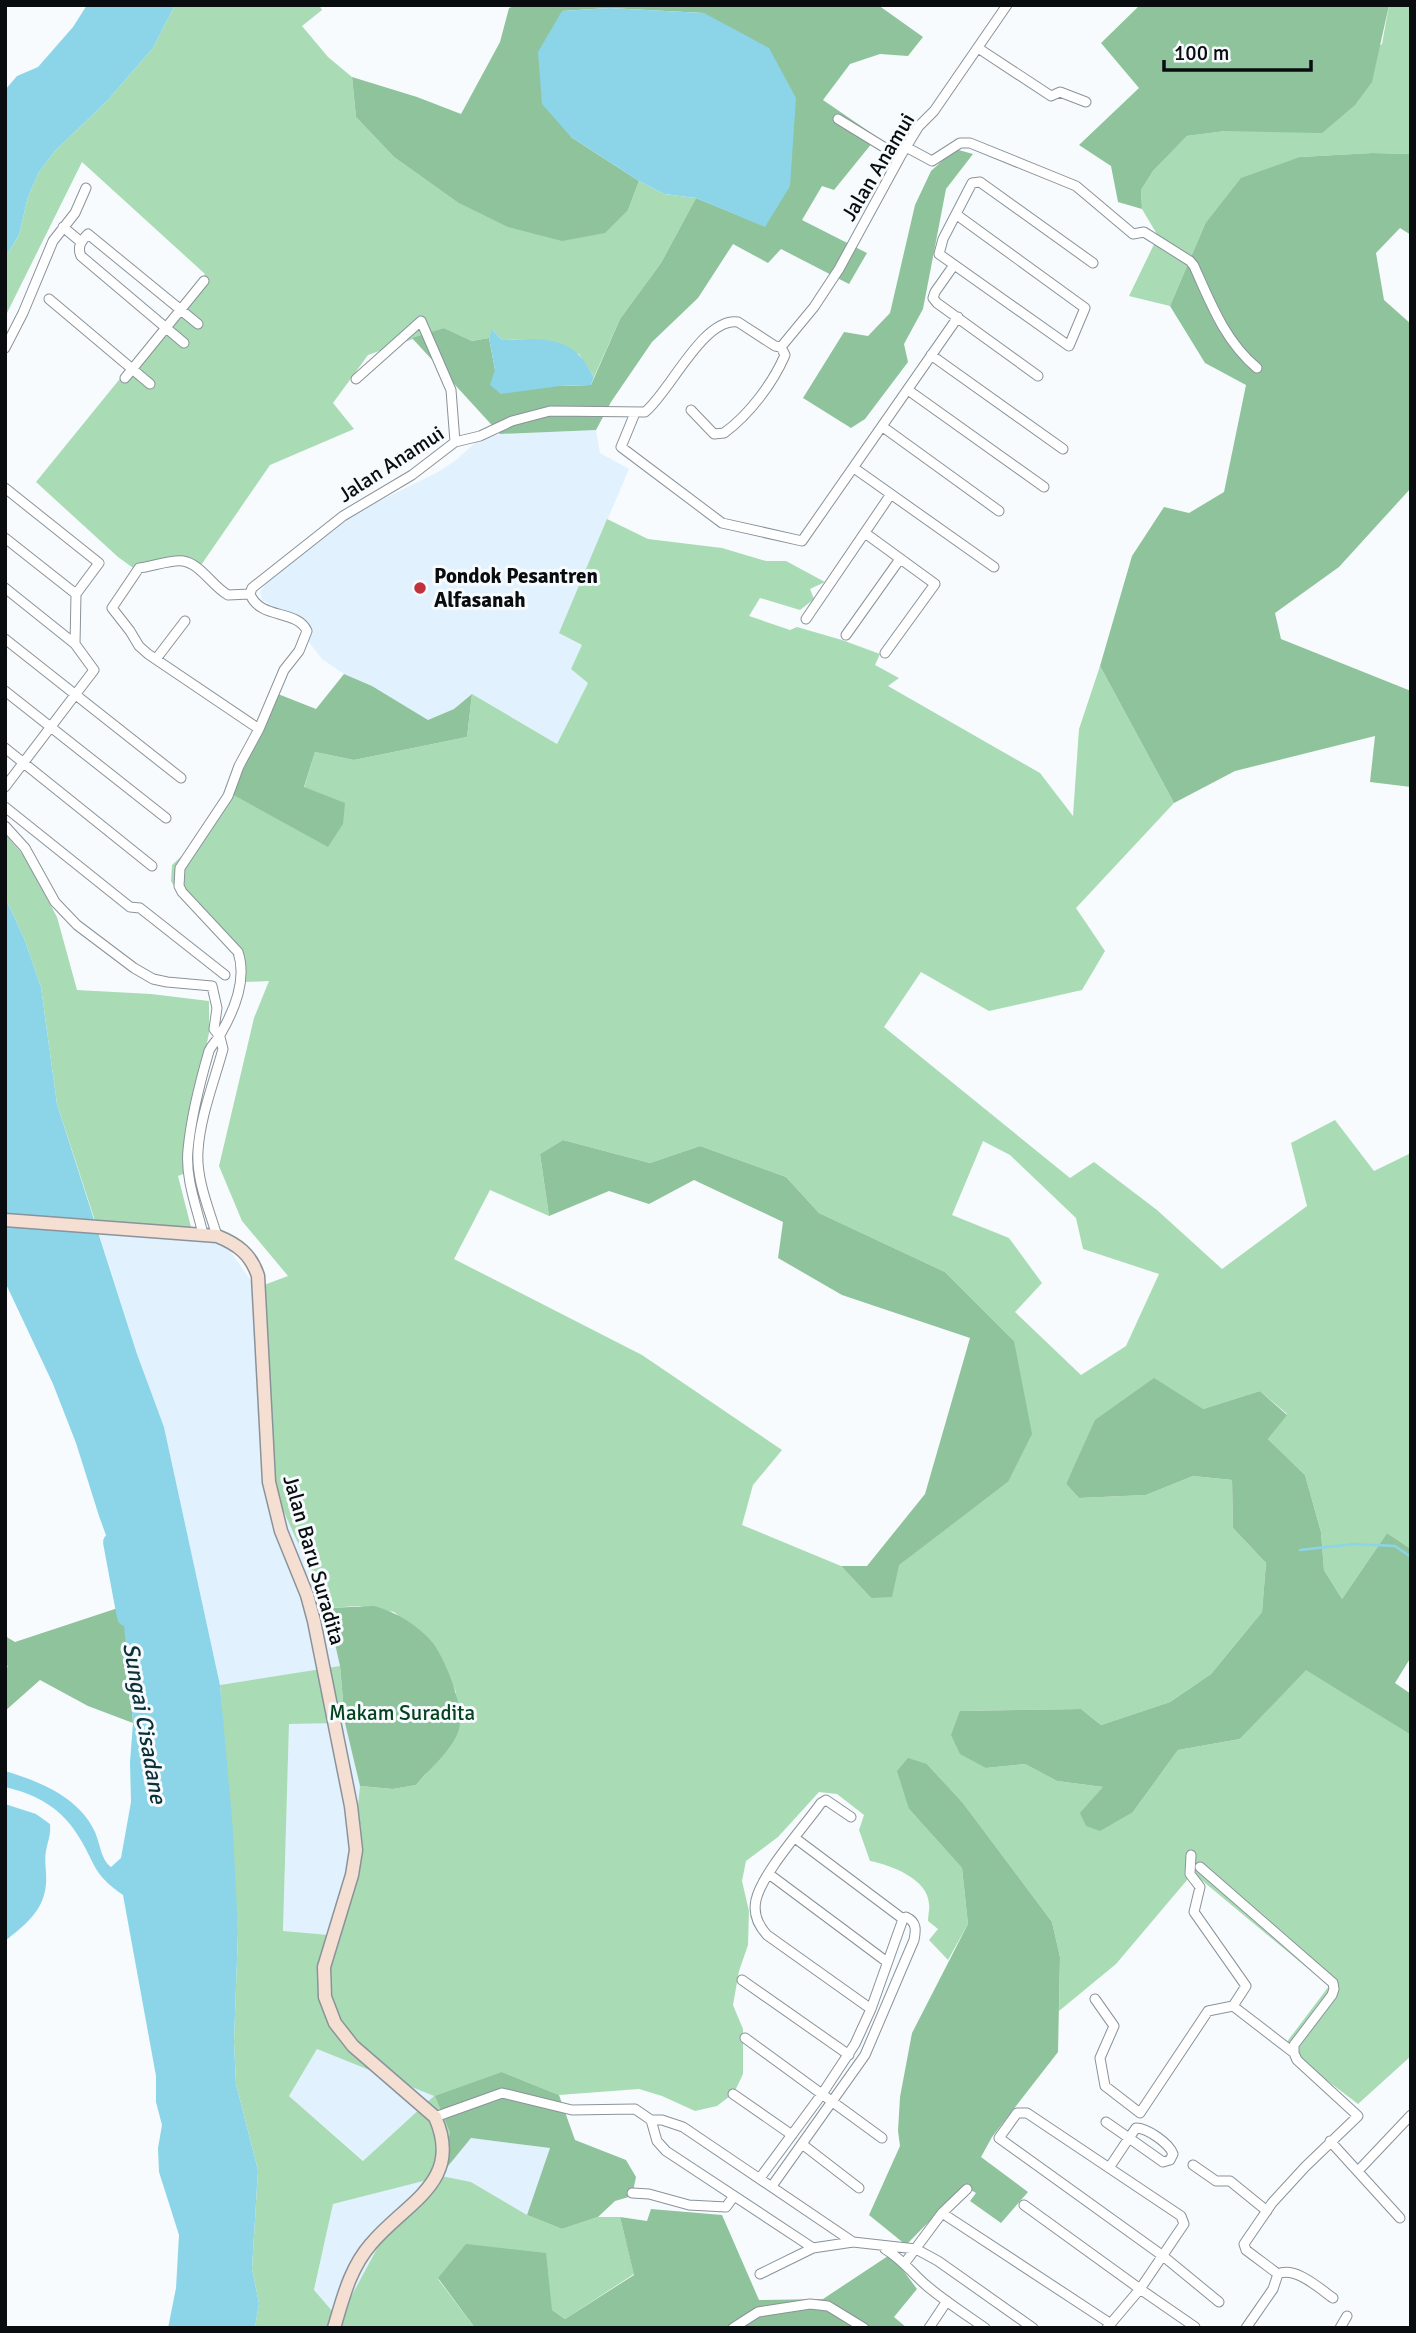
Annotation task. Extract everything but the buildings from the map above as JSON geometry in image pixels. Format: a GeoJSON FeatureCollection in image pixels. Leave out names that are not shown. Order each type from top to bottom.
{"type":"FeatureCollection","features":[{"type":"Feature","properties":{"kind":"main road","name":"Jalan Baru Suradita"},"geometry":{"type":"LineString","coordinates":[[5,1220],[205,1235],[232,1242],[246,1254],[258,1276],[269,1482],[286,1549],[301,1579],[314,1621],[355,1825],[355,1863],[324,1967],[325,1997],[335,2023],[353,2046],[435,2117]]}},
{"type":"Feature","properties":{"kind":"main road"},"geometry":{"type":"LineString","coordinates":[[334,2328],[349,2277],[371,2244],[416,2202],[440,2171],[444,2158],[443,2140],[435,2117]]}},
{"type":"Feature","properties":{"kind":"street","name":"Jalan Anamui"},"geometry":{"type":"LineString","coordinates":[[782,347],[814,307],[839,269],[906,147],[1007,5]]}},
{"type":"Feature","properties":{"kind":"street"},"geometry":{"type":"LineString","coordinates":[[978,48],[1051,96],[1060,92],[1086,102]]}},
{"type":"Feature","properties":{"kind":"street"},"geometry":{"type":"LineString","coordinates":[[838,119],[900,157]]}},
{"type":"Feature","properties":{"kind":"street"},"geometry":{"type":"LineString","coordinates":[[906,147],[932,161],[960,143],[970,143],[1076,186],[1133,234],[1144,232],[1194,266],[1220,324],[1242,355],[1257,368]]}},
{"type":"Feature","properties":{"kind":"street"},"geometry":{"type":"LineString","coordinates":[[957,215],[1085,308],[1069,346],[939,254],[943,239],[972,183],[980,182],[1093,262]]}},
{"type":"Feature","properties":{"kind":"street"},"geometry":{"type":"LineString","coordinates":[[5,348],[53,241],[75,213],[86,188]]}},
{"type":"Feature","properties":{"kind":"street"},"geometry":{"type":"LineString","coordinates":[[63,227],[81,242]]}},
{"type":"Feature","properties":{"kind":"street"},"geometry":{"type":"LineString","coordinates":[[184,343],[81,256],[81,242],[88,234],[198,324]]}},
{"type":"Feature","properties":{"kind":"street"},"geometry":{"type":"LineString","coordinates":[[954,265],[933,298],[1038,376]]}},
{"type":"Feature","properties":{"kind":"street"},"geometry":{"type":"LineString","coordinates":[[125,378],[204,281]]}},
{"type":"Feature","properties":{"kind":"street"},"geometry":{"type":"LineString","coordinates":[[49,299],[150,384]]}},
{"type":"Feature","properties":{"kind":"street"},"geometry":{"type":"LineString","coordinates":[[691,410],[714,434],[724,433],[750,408],[779,368],[785,355],[782,347],[775,346],[738,322],[730,321],[718,325],[682,363],[657,402],[645,412],[635,413],[621,447],[722,523],[802,541],[958,317]]}},
{"type":"Feature","properties":{"kind":"street"},"geometry":{"type":"LineString","coordinates":[[356,379],[421,321],[451,390],[455,442]]}},
{"type":"Feature","properties":{"kind":"street"},"geometry":{"type":"LineString","coordinates":[[931,355],[1063,449]]}},
{"type":"Feature","properties":{"kind":"street"},"geometry":{"type":"LineString","coordinates":[[908,390],[1044,487]]}},
{"type":"Feature","properties":{"kind":"street","name":"Jalan Anamui"},"geometry":{"type":"LineString","coordinates":[[250,594],[252,588],[342,516],[412,475],[455,442],[480,436],[512,421],[550,411],[635,413]]}},
{"type":"Feature","properties":{"kind":"street"},"geometry":{"type":"LineString","coordinates":[[883,427],[999,511]]}},
{"type":"Feature","properties":{"kind":"street"},"geometry":{"type":"LineString","coordinates":[[854,468],[994,567]]}},
{"type":"Feature","properties":{"kind":"street"},"geometry":{"type":"LineString","coordinates":[[5,488],[99,563],[76,594],[75,644]]}},
{"type":"Feature","properties":{"kind":"street"},"geometry":{"type":"LineString","coordinates":[[806,619],[891,494]]}},
{"type":"Feature","properties":{"kind":"street"},"geometry":{"type":"LineString","coordinates":[[864,533],[935,584],[885,653]]}},
{"type":"Feature","properties":{"kind":"street"},"geometry":{"type":"LineString","coordinates":[[5,538],[76,594]]}},
{"type":"Feature","properties":{"kind":"street"},"geometry":{"type":"LineString","coordinates":[[846,635],[900,559]]}},
{"type":"Feature","properties":{"kind":"street"},"geometry":{"type":"LineString","coordinates":[[220,1037],[239,994],[242,965],[238,952],[182,891],[178,874],[228,796],[239,766],[259,729],[284,670],[299,651],[307,631],[299,622],[265,611],[253,601],[250,594],[228,595],[186,561],[139,568],[112,605],[112,610],[124,621],[139,646],[259,729]]}},
{"type":"Feature","properties":{"kind":"street"},"geometry":{"type":"LineString","coordinates":[[5,589],[75,644],[94,670],[5,787]]}},
{"type":"Feature","properties":{"kind":"street"},"geometry":{"type":"LineString","coordinates":[[156,659],[185,621]]}},
{"type":"Feature","properties":{"kind":"street"},"geometry":{"type":"LineString","coordinates":[[5,639],[181,778]]}},
{"type":"Feature","properties":{"kind":"street"},"geometry":{"type":"LineString","coordinates":[[5,691],[166,818]]}},
{"type":"Feature","properties":{"kind":"street"},"geometry":{"type":"LineString","coordinates":[[5,748],[152,866]]}},
{"type":"Feature","properties":{"kind":"street"},"geometry":{"type":"LineString","coordinates":[[5,807],[130,907],[140,908],[225,975]]}},
{"type":"Feature","properties":{"kind":"street"},"geometry":{"type":"LineString","coordinates":[[5,826],[25,848],[55,902],[77,925],[134,968],[153,978],[212,986],[217,1008],[214,1029],[220,1037],[223,1049],[201,1125],[198,1152],[205,1235]]}},
{"type":"Feature","properties":{"kind":"street"},"geometry":{"type":"LineString","coordinates":[[851,1818],[833,1804],[823,1801],[769,1874],[756,1900],[757,1915],[761,1928],[767,1935],[871,2009]]}},
{"type":"Feature","properties":{"kind":"street"},"geometry":{"type":"LineString","coordinates":[[772,2186],[869,2047],[916,1931],[915,1923],[906,1917],[903,1919],[795,1838]]}},
{"type":"Feature","properties":{"kind":"street"},"geometry":{"type":"LineString","coordinates":[[1095,1999],[1114,2026],[1100,2059],[1105,2086],[1140,2113],[1208,2011],[1233,2006],[1246,1986],[1194,1912],[1200,1887],[1190,1874],[1191,1855]]}},
{"type":"Feature","properties":{"kind":"street"},"geometry":{"type":"LineString","coordinates":[[1200,1867],[1332,1983],[1334,1989],[1294,2045],[1294,2053],[1297,2060],[1358,2116],[1330,2141],[1267,2211],[1244,2247],[1278,2274]]}},
{"type":"Feature","properties":{"kind":"street"},"geometry":{"type":"LineString","coordinates":[[769,1874],[887,1962]]}},
{"type":"Feature","properties":{"kind":"street"},"geometry":{"type":"LineString","coordinates":[[761,2178],[849,2055],[871,2009],[903,1919]]}},
{"type":"Feature","properties":{"kind":"street"},"geometry":{"type":"LineString","coordinates":[[742,1980],[849,2055]]}},
{"type":"Feature","properties":{"kind":"street"},"geometry":{"type":"LineString","coordinates":[[1233,2006],[1294,2053]]}},
{"type":"Feature","properties":{"kind":"street"},"geometry":{"type":"LineString","coordinates":[[745,2038],[882,2138]]}},
{"type":"Feature","properties":{"kind":"street"},"geometry":{"type":"LineString","coordinates":[[435,2117],[502,2092],[572,2110],[635,2109],[651,2120],[662,2120],[683,2127],[853,2242]]}},
{"type":"Feature","properties":{"kind":"street"},"geometry":{"type":"LineString","coordinates":[[733,2094],[792,2135]]}},
{"type":"Feature","properties":{"kind":"street"},"geometry":{"type":"LineString","coordinates":[[942,2213],[1109,2326],[1140,2289],[1163,2256],[1184,2224],[1184,2220],[1027,2113],[1017,2113],[999,2138],[1163,2256],[1219,2302]]}},
{"type":"Feature","properties":{"kind":"street"},"geometry":{"type":"LineString","coordinates":[[1358,2171],[1411,2115]]}},
{"type":"Feature","properties":{"kind":"street"},"geometry":{"type":"LineString","coordinates":[[651,2120],[657,2141],[666,2151],[813,2248]]}},
{"type":"Feature","properties":{"kind":"street"},"geometry":{"type":"LineString","coordinates":[[1106,2122],[1129,2138],[1163,2162],[1172,2158],[1173,2151],[1142,2128],[1136,2128],[1129,2138],[1109,2168]]}},
{"type":"Feature","properties":{"kind":"street"},"geometry":{"type":"LineString","coordinates":[[1330,2141],[1400,2218]]}},
{"type":"Feature","properties":{"kind":"street"},"geometry":{"type":"LineString","coordinates":[[802,2144],[859,2188]]}},
{"type":"Feature","properties":{"kind":"street"},"geometry":{"type":"LineString","coordinates":[[1193,2165],[1216,2180],[1230,2181],[1267,2211]]}},
{"type":"Feature","properties":{"kind":"street"},"geometry":{"type":"LineString","coordinates":[[904,2264],[942,2213],[967,2189]]}},
{"type":"Feature","properties":{"kind":"street"},"geometry":{"type":"LineString","coordinates":[[632,2193],[649,2194],[689,2205],[726,2207],[734,2196]]}},
{"type":"Feature","properties":{"kind":"street"},"geometry":{"type":"LineString","coordinates":[[1024,2205],[1195,2327]]}},
{"type":"Feature","properties":{"kind":"street"},"geometry":{"type":"LineString","coordinates":[[760,2274],[813,2248],[853,2242],[916,2249],[938,2261],[1032,2328]]}},
{"type":"Feature","properties":{"kind":"street"},"geometry":{"type":"LineString","coordinates":[[879,2246],[898,2257],[947,2301],[985,2328]]}},
{"type":"Feature","properties":{"kind":"street"},"geometry":{"type":"LineString","coordinates":[[1278,2274],[1295,2274],[1333,2298]]}},
{"type":"Feature","properties":{"kind":"street"},"geometry":{"type":"LineString","coordinates":[[1246,2328],[1273,2289],[1278,2274]]}},
{"type":"Feature","properties":{"kind":"street"},"geometry":{"type":"LineString","coordinates":[[929,2328],[947,2301]]}},
{"type":"Feature","properties":{"kind":"street"},"geometry":{"type":"LineString","coordinates":[[733,2328],[758,2312],[810,2304],[828,2306],[864,2328]]}},
{"type":"Feature","properties":{"kind":"street"},"geometry":{"type":"LineString","coordinates":[[1340,2328],[1347,2316]]}},
{"type":"Feature","properties":{"kind":"shaded area","name":"Pondok Pesantren Alfasanah"},"geometry":{"type":"Polygon","coordinates":[[[596,430],[600,453],[629,469],[560,632],[583,645],[588,683],[557,744],[472,694],[454,709],[428,720],[322,659],[308,641],[306,624],[300,617],[262,600],[260,592],[265,585],[317,539],[361,510],[438,472],[477,441],[500,434],[596,430]]]}},
{"type":"Feature","properties":{"kind":"shaded area"},"geometry":{"type":"Polygon","coordinates":[[[97,1227],[191,1227],[226,1245],[256,1288],[263,1465],[327,1608],[340,1666],[220,1685],[164,1427],[137,1354],[97,1227]]]}},
{"type":"Feature","properties":{"kind":"shaded area"},"geometry":{"type":"Polygon","coordinates":[[[345,1723],[360,1786],[353,1855],[329,1935],[283,1932],[289,1724],[345,1723]]]}},
{"type":"Feature","properties":{"kind":"shaded area"},"geometry":{"type":"Polygon","coordinates":[[[317,2049],[435,2096],[364,2161],[289,2096],[317,2049]]]}},
{"type":"Feature","properties":{"kind":"shaded area"},"geometry":{"type":"Polygon","coordinates":[[[471,2138],[550,2148],[527,2215],[471,2182],[387,2230],[339,2319],[314,2291],[333,2204],[440,2176],[471,2138]]]}},
{"type":"Feature","properties":{"kind":"green space"},"geometry":{"type":"Polygon","coordinates":[[[175,5],[319,5],[322,10],[302,26],[328,57],[352,77],[356,117],[394,157],[457,202],[628,210],[639,181],[664,194],[696,198],[661,263],[620,319],[594,377],[579,354],[524,339],[502,340],[493,330],[489,338],[472,341],[444,328],[368,355],[333,403],[354,429],[270,465],[197,571],[180,557],[136,570],[118,557],[36,482],[205,274],[82,162],[5,317],[5,258],[19,235],[28,197],[39,172],[55,151],[107,101],[153,48],[175,5]]]}},
{"type":"Feature","properties":{"kind":"green space"},"geometry":{"type":"Polygon","coordinates":[[[517,5],[878,5],[923,37],[908,56],[880,54],[850,64],[823,100],[877,137],[834,190],[822,186],[802,220],[867,253],[849,284],[781,249],[768,263],[733,244],[698,298],[652,342],[611,402],[596,430],[500,434],[412,338],[444,328],[472,341],[489,338],[495,370],[560,386],[591,385],[620,319],[661,263],[696,198],[764,226],[704,13],[609,8],[562,11],[571,137],[639,181],[628,210],[605,233],[562,241],[508,227],[457,202],[394,157],[356,117],[352,77],[461,114],[500,42],[509,8],[517,5]]]}},
{"type":"Feature","properties":{"kind":"green space"},"geometry":{"type":"Polygon","coordinates":[[[1140,5],[1389,5],[1372,82],[1355,105],[1322,133],[1225,131],[1187,136],[1153,171],[1141,190],[1142,209],[1118,202],[1111,166],[1079,145],[1139,88],[1101,43],[1140,5]]]}},
{"type":"Feature","properties":{"kind":"green space"},"geometry":{"type":"Polygon","coordinates":[[[1389,5],[1411,6],[1411,154],[1300,157],[1205,224],[1170,306],[1129,296],[1158,236],[1142,209],[1141,190],[1153,171],[1187,136],[1225,131],[1382,44],[1389,5]]]}},
{"type":"Feature","properties":{"kind":"green space"},"geometry":{"type":"Polygon","coordinates":[[[955,149],[973,154],[946,189],[923,309],[904,344],[908,362],[865,419],[851,428],[803,398],[844,332],[868,336],[890,313],[915,205],[931,171],[955,149]]]}},
{"type":"Feature","properties":{"kind":"green space"},"geometry":{"type":"Polygon","coordinates":[[[1411,154],[1411,235],[1400,228],[1376,253],[1384,300],[1411,324],[1411,488],[1339,567],[1275,613],[1281,639],[1411,691],[1411,787],[1370,782],[1375,736],[1235,771],[1174,803],[1100,666],[1132,556],[1164,507],[1189,513],[1224,492],[1246,385],[1205,363],[1170,306],[1205,224],[1241,178],[1300,157],[1411,154]]]}},
{"type":"Feature","properties":{"kind":"green space"},"geometry":{"type":"Polygon","coordinates":[[[607,519],[648,539],[722,548],[766,561],[786,561],[825,582],[810,589],[814,599],[800,610],[760,598],[749,616],[790,630],[797,627],[842,640],[880,654],[875,665],[899,678],[888,686],[1040,773],[1073,816],[1079,729],[1100,666],[1174,803],[1076,908],[1105,951],[1082,990],[989,1011],[921,972],[884,1027],[1070,1178],[1094,1162],[1157,1210],[1222,1269],[1307,1206],[1291,1143],[1335,1120],[1374,1171],[1411,1153],[1411,1549],[1387,1533],[1342,1599],[1324,1570],[1321,1532],[1305,1475],[1268,1439],[1287,1414],[1260,1391],[1203,1409],[1079,1458],[1066,1484],[1079,1498],[1146,1495],[1193,1476],[1232,1480],[1233,1528],[1266,1563],[1262,1612],[1211,1674],[1170,1702],[1101,1725],[1081,1709],[961,1711],[986,1768],[1025,1764],[1057,1781],[1103,1787],[1133,1812],[1178,1750],[1240,1739],[1306,1669],[1411,1735],[1411,2056],[1358,2104],[1283,2047],[1329,1986],[1193,1873],[1116,1964],[1059,2011],[1060,1957],[1052,1922],[963,1803],[927,1764],[909,1809],[962,1868],[968,1924],[948,1960],[929,1940],[938,1929],[928,1921],[929,1904],[922,1887],[898,1870],[870,1861],[859,1830],[864,1815],[837,1794],[819,1792],[778,1837],[746,1861],[742,1881],[749,1911],[748,1945],[739,1971],[733,2005],[743,2029],[743,2074],[734,2093],[717,2106],[695,2111],[639,2089],[559,2095],[502,2072],[450,2132],[441,2176],[471,2182],[527,2215],[562,2229],[598,2217],[620,2217],[634,2274],[565,2319],[552,2310],[438,2279],[475,2328],[255,2328],[259,2303],[252,2269],[258,2170],[236,2084],[234,2042],[238,1932],[220,1685],[340,1666],[345,1723],[289,1724],[283,1931],[329,1935],[353,1855],[360,1786],[393,1789],[416,1785],[445,1752],[456,1692],[433,1644],[394,1612],[359,1606],[327,1608],[263,1465],[256,1288],[288,1276],[242,1221],[219,1166],[254,1018],[269,981],[245,982],[242,959],[177,891],[171,881],[172,865],[211,829],[232,794],[304,788],[315,752],[354,760],[467,737],[472,694],[557,744],[588,683],[571,669],[582,645],[559,633],[607,519]],[[563,1140],[540,1154],[549,1216],[490,1190],[454,1259],[642,1355],[782,1450],[753,1485],[742,1525],[841,1566],[871,1598],[898,1565],[1008,1482],[1014,1341],[945,1272],[819,1213],[786,1177],[700,1146],[650,1163],[563,1140]],[[983,1141],[952,1215],[1009,1238],[1042,1283],[1015,1312],[1081,1375],[1126,1346],[1159,1274],[1083,1249],[1076,1218],[1010,1155],[983,1141]],[[317,2049],[289,2096],[363,2161],[434,2096],[317,2049]],[[439,2177],[333,2204],[314,2290],[339,2319],[387,2230],[439,2177]]]}},
{"type":"Feature","properties":{"kind":"green space"},"geometry":{"type":"Polygon","coordinates":[[[344,674],[372,686],[428,720],[454,709],[472,694],[467,737],[354,760],[315,752],[304,787],[345,803],[343,824],[328,847],[232,794],[278,694],[316,709],[344,674]]]}},
{"type":"Feature","properties":{"kind":"green space"},"geometry":{"type":"Polygon","coordinates":[[[5,834],[25,857],[57,917],[77,990],[151,994],[209,1001],[209,1033],[188,1136],[186,1173],[178,1176],[191,1227],[97,1227],[57,1104],[41,987],[24,938],[5,897],[5,834]]]}},
{"type":"Feature","properties":{"kind":"green space"},"geometry":{"type":"Polygon","coordinates":[[[563,1140],[650,1163],[700,1146],[786,1177],[819,1213],[945,1272],[1014,1341],[1032,1434],[1008,1482],[899,1565],[892,1597],[871,1598],[841,1566],[867,1566],[925,1494],[970,1338],[842,1295],[778,1258],[783,1222],[694,1180],[649,1204],[609,1191],[549,1216],[540,1154],[563,1140]]]}},
{"type":"Feature","properties":{"kind":"green space"},"geometry":{"type":"Polygon","coordinates":[[[1154,1378],[1203,1409],[1260,1391],[1287,1415],[1268,1439],[1305,1475],[1321,1532],[1324,1570],[1342,1599],[1387,1533],[1411,1549],[1411,1657],[1395,1683],[1411,1694],[1411,1735],[1306,1670],[1240,1739],[1178,1750],[1133,1812],[1100,1831],[1086,1826],[1080,1813],[1103,1787],[1057,1781],[1025,1764],[986,1768],[960,1754],[951,1735],[960,1711],[1081,1709],[1101,1725],[1170,1702],[1211,1674],[1262,1612],[1266,1563],[1233,1528],[1232,1480],[1193,1476],[1146,1495],[1079,1498],[1066,1484],[1095,1420],[1154,1378]]]}},
{"type":"Feature","properties":{"kind":"green space"},"geometry":{"type":"Polygon","coordinates":[[[124,1606],[133,1723],[88,1706],[40,1680],[5,1711],[5,1670],[8,1666],[5,1665],[5,1636],[15,1642],[124,1606]]]}},
{"type":"Feature","properties":{"kind":"green space","name":"Makam Suradita"},"geometry":{"type":"Polygon","coordinates":[[[374,1606],[406,1620],[421,1630],[433,1643],[449,1673],[459,1709],[459,1729],[446,1751],[416,1785],[393,1789],[360,1786],[345,1723],[340,1666],[327,1608],[374,1606]]]}},
{"type":"Feature","properties":{"kind":"green space"},"geometry":{"type":"Polygon","coordinates":[[[908,1758],[927,1764],[963,1803],[1052,1922],[1060,1957],[1058,2052],[992,2137],[981,2157],[1028,2192],[1001,2223],[970,2201],[976,2193],[964,2186],[906,2245],[869,2215],[900,2146],[900,2097],[912,2033],[968,1924],[962,1868],[909,1809],[897,1771],[908,1758]]]}},
{"type":"Feature","properties":{"kind":"green space"},"geometry":{"type":"Polygon","coordinates":[[[502,2072],[559,2095],[575,2140],[626,2160],[636,2177],[632,2196],[615,2201],[598,2217],[562,2229],[527,2215],[550,2148],[471,2138],[440,2176],[450,2132],[435,2096],[502,2072]]]}},
{"type":"Feature","properties":{"kind":"green space"},"geometry":{"type":"Polygon","coordinates":[[[651,2209],[722,2215],[759,2300],[823,2299],[888,2256],[897,2262],[917,2289],[894,2317],[907,2328],[475,2328],[438,2278],[466,2244],[546,2253],[552,2310],[565,2319],[634,2275],[620,2217],[647,2221],[651,2209]]]}},
{"type":"Feature","properties":{"kind":"water"},"geometry":{"type":"Polygon","coordinates":[[[87,5],[175,5],[153,48],[107,101],[55,151],[39,172],[28,197],[19,235],[5,258],[5,90],[17,76],[38,67],[73,27],[87,5]]]}},
{"type":"Feature","properties":{"kind":"water"},"geometry":{"type":"Polygon","coordinates":[[[609,8],[704,13],[769,48],[796,98],[790,186],[765,227],[696,198],[664,194],[639,181],[571,137],[542,104],[538,52],[562,11],[609,8]]]}},
{"type":"Feature","properties":{"kind":"water"},"geometry":{"type":"Polygon","coordinates":[[[492,329],[502,340],[542,339],[570,348],[583,359],[594,377],[591,385],[501,394],[490,385],[495,370],[489,338],[492,329]]]}},
{"type":"Feature","properties":{"kind":"water"},"geometry":{"type":"Polygon","coordinates":[[[5,897],[24,938],[41,987],[57,1104],[137,1354],[164,1427],[220,1685],[233,1830],[238,1932],[234,2042],[236,2084],[258,2170],[252,2269],[259,2303],[255,2328],[168,2328],[176,2288],[179,2235],[159,2172],[158,2148],[162,2125],[156,2102],[156,2076],[123,1895],[99,1874],[77,1834],[63,1816],[36,1798],[5,1787],[5,1771],[57,1792],[79,1809],[88,1820],[108,1864],[111,1867],[121,1858],[131,1802],[133,1723],[119,1571],[53,1384],[5,1282],[5,897]]]}},
{"type":"Feature","properties":{"kind":"water"},"geometry":{"type":"Polygon","coordinates":[[[5,1804],[36,1814],[50,1824],[50,1834],[45,1855],[46,1884],[41,1902],[26,1923],[5,1941],[5,1804]]]}},
{"type":"Feature","properties":{"kind":"waterway","name":"Sungai Cisadane"},"geometry":{"type":"LineString","coordinates":[[112,1542],[126,1617]]}},
{"type":"Feature","properties":{"kind":"waterway"},"geometry":{"type":"LineString","coordinates":[[1300,1550],[1354,1544],[1395,1546],[1411,1557]]}},
{"type":"Feature","properties":{"kind":"place","name":"Pondok Pesantren Alfasanah"},"geometry":{"type":"Point","coordinates":[420,588]}}]}
